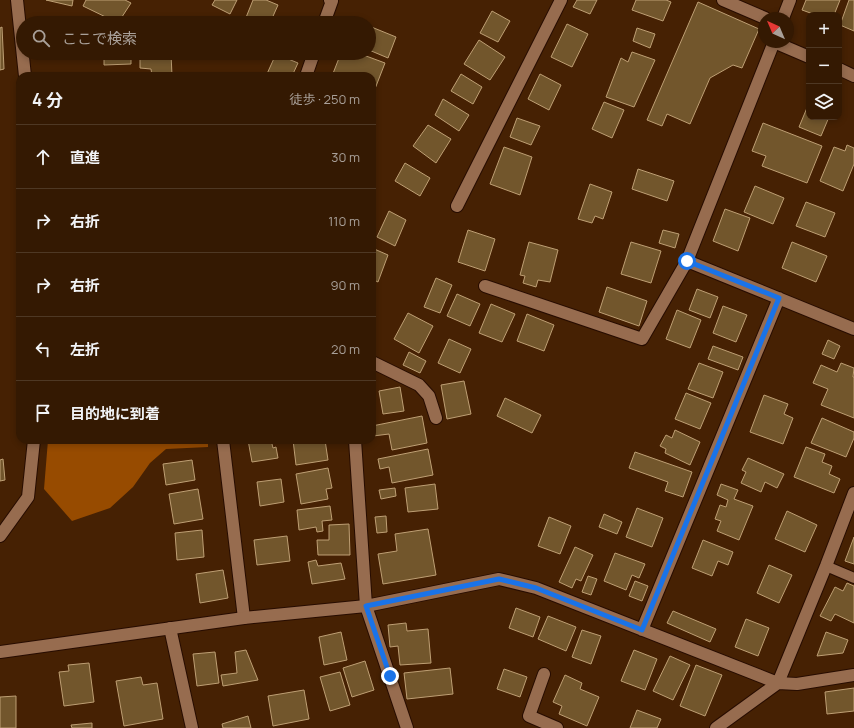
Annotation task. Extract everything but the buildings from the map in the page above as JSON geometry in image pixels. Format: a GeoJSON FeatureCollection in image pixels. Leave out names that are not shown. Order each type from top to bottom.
{"type":"FeatureCollection","features":[{"type":"Feature","properties":{"kind":"street"},"geometry":{"type":"LineString","coordinates":[[17,0],[19,16]]}},
{"type":"Feature","properties":{"kind":"street"},"geometry":{"type":"LineString","coordinates":[[327,16],[332,1],[330,0]]}},
{"type":"Feature","properties":{"kind":"street"},"geometry":{"type":"LineString","coordinates":[[457,206],[561,0]]}},
{"type":"Feature","properties":{"kind":"street"},"geometry":{"type":"LineString","coordinates":[[723,0],[758,15]]}},
{"type":"Feature","properties":{"kind":"street"},"geometry":{"type":"LineString","coordinates":[[785,12],[790,0]]}},
{"type":"Feature","properties":{"kind":"street"},"geometry":{"type":"LineString","coordinates":[[485,286],[642,340],[687,261],[772,48]]}},
{"type":"Feature","properties":{"kind":"street"},"geometry":{"type":"LineString","coordinates":[[788,48],[806,56]]}},
{"type":"Feature","properties":{"kind":"street"},"geometry":{"type":"LineString","coordinates":[[23,60],[25,72]]}},
{"type":"Feature","properties":{"kind":"street"},"geometry":{"type":"LineString","coordinates":[[307,72],[312,60]]}},
{"type":"Feature","properties":{"kind":"street"},"geometry":{"type":"LineString","coordinates":[[842,70],[854,76]]}},
{"type":"Feature","properties":{"kind":"street"},"geometry":{"type":"LineString","coordinates":[[687,261],[854,329]]}},
{"type":"Feature","properties":{"kind":"street"},"geometry":{"type":"LineString","coordinates":[[642,630],[779,298]]}},
{"type":"Feature","properties":{"kind":"street"},"geometry":{"type":"LineString","coordinates":[[376,364],[419,385],[429,396],[436,418]]}},
{"type":"Feature","properties":{"kind":"street"},"geometry":{"type":"LineString","coordinates":[[0,536],[28,497],[34,444]]}},
{"type":"Feature","properties":{"kind":"street"},"geometry":{"type":"LineString","coordinates":[[223,444],[244,618]]}},
{"type":"Feature","properties":{"kind":"street"},"geometry":{"type":"LineString","coordinates":[[355,444],[366,606],[408,728]]}},
{"type":"Feature","properties":{"kind":"street"},"geometry":{"type":"LineString","coordinates":[[716,728],[778,683],[854,493]]}},
{"type":"Feature","properties":{"kind":"street"},"geometry":{"type":"LineString","coordinates":[[0,652],[244,618],[366,606],[499,579],[536,588],[778,683],[798,684],[854,675]]}},
{"type":"Feature","properties":{"kind":"street"},"geometry":{"type":"LineString","coordinates":[[170,628],[192,728]]}},
{"type":"Feature","properties":{"kind":"street"},"geometry":{"type":"LineString","coordinates":[[544,674],[529,716],[558,728]]}},
{"type":"Feature","properties":{"kind":"lane"},"geometry":{"type":"LineString","coordinates":[[826,566],[854,578]]}},
{"type":"Feature","properties":{"kind":"shaded area"},"geometry":{"type":"Polygon","coordinates":[[[48,444],[208,444],[208,447],[166,449],[150,463],[133,487],[110,508],[72,521],[44,489],[48,444]]]}},
{"type":"Feature","properties":{"kind":"route"},"geometry":{"type":"LineString","coordinates":[[390,676],[366,606],[499,579],[536,588],[642,630],[779,298],[687,261]]}}]}
